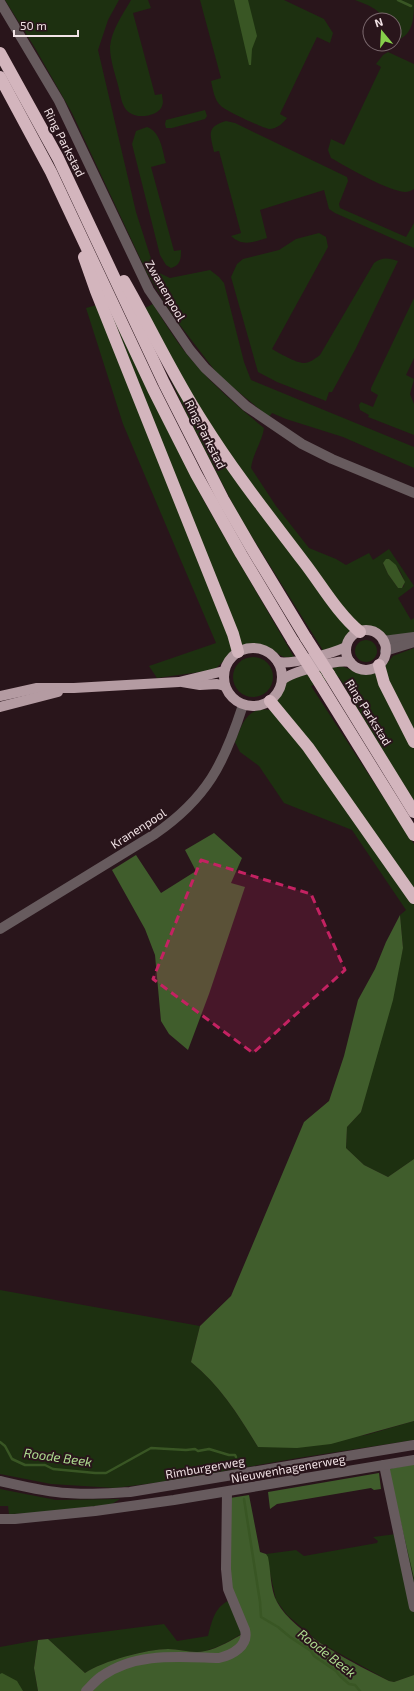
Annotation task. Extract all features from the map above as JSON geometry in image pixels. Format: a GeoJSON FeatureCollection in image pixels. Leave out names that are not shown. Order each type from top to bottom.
{"type":"FeatureCollection","features":[{"type":"Feature","properties":{"kind":"highway","name":"Ring Parkstad"},"geometry":{"type":"LineString","coordinates":[[0,53],[51,145],[164,383],[220,492],[252,549],[414,812]]}},
{"type":"Feature","properties":{"kind":"highway"},"geometry":{"type":"LineString","coordinates":[[0,77],[62,195],[153,389],[196,474],[241,554],[293,641],[414,835]]}},
{"type":"Feature","properties":{"kind":"highway"},"geometry":{"type":"LineString","coordinates":[[62,195],[96,291],[234,634],[238,652]]}},
{"type":"Feature","properties":{"kind":"highway"},"geometry":{"type":"LineString","coordinates":[[84,213],[203,423],[249,492],[346,618],[360,632]]}},
{"type":"Feature","properties":{"kind":"highway"},"geometry":{"type":"LineString","coordinates":[[379,665],[384,683],[414,742]]}},
{"type":"Feature","properties":{"kind":"highway"},"geometry":{"type":"LineString","coordinates":[[270,702],[312,753],[414,898]]}},
{"type":"Feature","properties":{"kind":"main road"},"geometry":{"type":"LineString","coordinates":[[360,632],[373,632],[384,646],[384,659],[379,665],[372,669],[364,670],[356,668],[350,662],[346,653],[346,647],[352,636],[360,632]]}},
{"type":"Feature","properties":{"kind":"main road"},"geometry":{"type":"LineString","coordinates":[[278,662],[288,663],[346,647]]}},
{"type":"Feature","properties":{"kind":"main road"},"geometry":{"type":"LineString","coordinates":[[252,648],[261,649],[273,655],[278,662],[282,674],[282,680],[277,694],[270,702],[259,706],[243,705],[236,702],[225,686],[224,671],[227,663],[232,656],[238,652],[252,648]]}},
{"type":"Feature","properties":{"kind":"main road"},"geometry":{"type":"LineString","coordinates":[[282,680],[296,672],[339,662],[350,662]]}},
{"type":"Feature","properties":{"kind":"main road"},"geometry":{"type":"LineString","coordinates":[[0,696],[37,688],[74,688],[178,682],[224,671]]}},
{"type":"Feature","properties":{"kind":"main road"},"geometry":{"type":"LineString","coordinates":[[178,682],[200,685],[217,684],[225,686]]}},
{"type":"Feature","properties":{"kind":"main road"},"geometry":{"type":"LineString","coordinates":[[0,707],[33,697],[74,688]]}},
{"type":"Feature","properties":{"kind":"street","name":"Zwanenpool"},"geometry":{"type":"LineString","coordinates":[[0,2],[59,101],[149,290],[190,350],[205,368],[246,406],[302,444],[332,459],[414,493]]}},
{"type":"Feature","properties":{"kind":"street"},"geometry":{"type":"LineString","coordinates":[[384,646],[414,637]]}},
{"type":"Feature","properties":{"kind":"street"},"geometry":{"type":"LineString","coordinates":[[384,646],[414,642]]}},
{"type":"Feature","properties":{"kind":"street","name":"Kranenpool"},"geometry":{"type":"LineString","coordinates":[[0,929],[155,834],[182,813],[200,796],[216,772],[227,751],[243,705]]}},
{"type":"Feature","properties":{"kind":"street","name":"Rimburgerweg"},"geometry":{"type":"LineString","coordinates":[[0,1482],[67,1493],[130,1492],[414,1445]]}},
{"type":"Feature","properties":{"kind":"street","name":"Nieuwenhagenerweg"},"geometry":{"type":"LineString","coordinates":[[0,1520],[95,1512],[227,1492],[414,1460]]}},
{"type":"Feature","properties":{"kind":"street"},"geometry":{"type":"LineString","coordinates":[[384,1465],[414,1607]]}},
{"type":"Feature","properties":{"kind":"street"},"geometry":{"type":"LineString","coordinates":[[86,1691],[100,1676],[122,1665],[152,1657],[219,1658],[229,1656],[237,1651],[244,1642],[246,1636],[245,1630],[228,1589],[226,1569],[227,1492]]}},
{"type":"Feature","properties":{"kind":"highlighted area"},"geometry":{"type":"Polygon","coordinates":[[[201,860],[311,894],[345,970],[253,1053],[153,979],[201,860]]]}},
{"type":"Feature","properties":{"kind":"shaded area"},"geometry":{"type":"Polygon","coordinates":[[[5,0],[119,0],[108,20],[98,50],[136,212],[155,271],[170,278],[210,270],[224,283],[244,362],[251,380],[414,447],[414,468],[343,437],[286,419],[272,413],[269,417],[219,376],[173,316],[147,273],[72,113],[35,48],[5,0]]]}},
{"type":"Feature","properties":{"kind":"shaded area"},"geometry":{"type":"Polygon","coordinates":[[[131,0],[148,0],[151,8],[133,13],[155,95],[162,94],[162,106],[157,112],[148,116],[134,115],[125,108],[121,99],[111,58],[110,47],[113,35],[131,0]]]}},
{"type":"Feature","properties":{"kind":"shaded area"},"geometry":{"type":"Polygon","coordinates":[[[200,0],[284,0],[324,19],[333,33],[330,43],[317,37],[280,114],[287,118],[282,124],[269,129],[252,123],[224,108],[217,101],[211,81],[221,78],[200,0]]]}},
{"type":"Feature","properties":{"kind":"shaded area"},"geometry":{"type":"Polygon","coordinates":[[[234,0],[248,0],[257,36],[252,49],[251,65],[249,65],[234,0]]]}},
{"type":"Feature","properties":{"kind":"shaded area"},"geometry":{"type":"Polygon","coordinates":[[[355,0],[414,0],[411,28],[402,38],[402,12],[378,12],[368,5],[355,0]]]}},
{"type":"Feature","properties":{"kind":"shaded area"},"geometry":{"type":"Polygon","coordinates":[[[388,52],[414,64],[414,189],[407,192],[389,188],[357,172],[331,158],[328,150],[331,139],[344,145],[381,67],[376,64],[383,55],[388,52]]]}},
{"type":"Feature","properties":{"kind":"shaded area"},"geometry":{"type":"Polygon","coordinates":[[[205,110],[207,116],[205,119],[172,128],[166,128],[166,120],[205,110]]]}},
{"type":"Feature","properties":{"kind":"shaded area"},"geometry":{"type":"Polygon","coordinates":[[[226,121],[235,123],[347,177],[348,181],[339,204],[340,208],[406,237],[414,223],[414,248],[335,213],[329,209],[324,190],[260,210],[267,238],[248,243],[240,242],[235,239],[231,236],[241,233],[219,151],[214,152],[211,136],[212,129],[215,126],[226,121]]]}},
{"type":"Feature","properties":{"kind":"shaded area"},"geometry":{"type":"Polygon","coordinates":[[[147,127],[152,129],[158,137],[162,147],[166,163],[151,167],[174,251],[181,250],[179,263],[171,268],[166,265],[160,255],[132,144],[136,131],[147,127]]]}},
{"type":"Feature","properties":{"kind":"shaded area"},"geometry":{"type":"Polygon","coordinates":[[[319,233],[326,237],[328,247],[272,349],[301,363],[306,363],[320,355],[374,263],[386,259],[398,261],[356,348],[332,392],[329,392],[326,401],[277,382],[258,372],[231,277],[237,264],[243,259],[279,250],[296,239],[319,233]]]}},
{"type":"Feature","properties":{"kind":"shaded area"},"geometry":{"type":"Polygon","coordinates":[[[414,298],[414,358],[406,375],[414,379],[410,394],[414,404],[414,435],[368,417],[369,415],[360,410],[359,405],[361,402],[373,407],[378,395],[371,391],[371,388],[414,298]]]}},
{"type":"Feature","properties":{"kind":"shaded area"},"geometry":{"type":"Polygon","coordinates":[[[153,304],[178,343],[196,365],[220,390],[264,428],[251,468],[276,506],[309,548],[336,559],[346,565],[369,553],[373,560],[389,549],[414,586],[398,598],[411,620],[414,618],[414,633],[388,636],[376,629],[357,625],[238,469],[199,410],[143,309],[153,304]],[[389,559],[383,563],[388,574],[398,588],[402,588],[404,586],[404,582],[400,571],[389,559]]]}},
{"type":"Feature","properties":{"kind":"shaded area"},"geometry":{"type":"Polygon","coordinates":[[[97,305],[234,644],[230,655],[214,670],[157,678],[149,666],[216,643],[123,424],[86,308],[97,305]]]}},
{"type":"Feature","properties":{"kind":"shaded area"},"geometry":{"type":"Polygon","coordinates":[[[109,308],[204,501],[294,657],[282,656],[262,646],[252,644],[242,645],[109,308]]]}},
{"type":"Feature","properties":{"kind":"shaded area"},"geometry":{"type":"Polygon","coordinates":[[[163,363],[352,632],[343,643],[324,652],[240,518],[189,419],[163,363]]]}},
{"type":"Feature","properties":{"kind":"shaded area"},"geometry":{"type":"Polygon","coordinates":[[[386,559],[389,559],[396,565],[405,582],[402,588],[398,588],[388,574],[383,563],[386,559]]]}},
{"type":"Feature","properties":{"kind":"shaded area"},"geometry":{"type":"Polygon","coordinates":[[[362,640],[370,640],[377,647],[377,655],[370,662],[362,662],[355,655],[355,647],[362,640]]]}},
{"type":"Feature","properties":{"kind":"shaded area"},"geometry":{"type":"Polygon","coordinates":[[[414,648],[414,804],[339,677],[311,686],[414,844],[414,1159],[388,1177],[364,1165],[346,1148],[347,1127],[361,1112],[403,948],[400,915],[406,910],[352,830],[284,803],[259,766],[240,752],[235,742],[246,718],[262,709],[270,710],[291,677],[341,666],[360,673],[376,673],[386,665],[393,656],[414,648]]]}},
{"type":"Feature","properties":{"kind":"shaded area"},"geometry":{"type":"Polygon","coordinates":[[[257,657],[264,660],[270,666],[273,677],[272,685],[264,694],[257,697],[249,697],[242,694],[234,685],[233,673],[236,666],[245,658],[257,657]]]}},
{"type":"Feature","properties":{"kind":"shaded area"},"geometry":{"type":"Polygon","coordinates":[[[214,833],[242,858],[231,883],[245,887],[209,994],[188,1050],[169,1034],[161,1021],[155,955],[145,929],[112,870],[136,855],[161,893],[196,871],[185,850],[214,833]]]}},
{"type":"Feature","properties":{"kind":"shaded area"},"geometry":{"type":"Polygon","coordinates":[[[400,915],[403,948],[393,1000],[361,1112],[347,1127],[346,1148],[364,1165],[388,1177],[414,1159],[414,1421],[331,1444],[297,1448],[258,1447],[220,1391],[191,1362],[200,1326],[231,1296],[304,1122],[329,1101],[344,1056],[358,1000],[375,969],[386,942],[400,915]]]}},
{"type":"Feature","properties":{"kind":"shaded area"},"geometry":{"type":"Polygon","coordinates":[[[0,1290],[200,1326],[191,1362],[220,1391],[258,1447],[366,1435],[414,1421],[414,1440],[298,1458],[169,1481],[115,1488],[51,1484],[0,1474],[0,1290]]]}},
{"type":"Feature","properties":{"kind":"shaded area"},"geometry":{"type":"Polygon","coordinates":[[[414,1464],[414,1578],[388,1469],[414,1464]]]}},
{"type":"Feature","properties":{"kind":"shaded area"},"geometry":{"type":"Polygon","coordinates":[[[379,1473],[381,1489],[374,1490],[371,1488],[277,1504],[270,1509],[268,1492],[379,1473]]]}},
{"type":"Feature","properties":{"kind":"shaded area"},"geometry":{"type":"Polygon","coordinates":[[[0,1489],[56,1500],[120,1499],[112,1504],[39,1513],[9,1514],[8,1506],[0,1506],[0,1489]]]}},
{"type":"Feature","properties":{"kind":"shaded area"},"geometry":{"type":"Polygon","coordinates":[[[249,1495],[260,1552],[266,1554],[268,1557],[275,1597],[285,1614],[297,1626],[327,1648],[389,1681],[394,1682],[414,1675],[414,1691],[38,1691],[34,1668],[38,1640],[48,1639],[85,1673],[103,1664],[125,1656],[149,1651],[168,1649],[196,1652],[210,1650],[244,1633],[231,1600],[230,1498],[249,1495]]]}},
{"type":"Feature","properties":{"kind":"shaded area"},"geometry":{"type":"Polygon","coordinates":[[[404,1533],[414,1578],[414,1675],[394,1682],[389,1681],[319,1642],[287,1615],[276,1600],[266,1554],[296,1550],[304,1556],[377,1543],[378,1541],[373,1537],[404,1533]]]}},
{"type":"Feature","properties":{"kind":"shaded area"},"geometry":{"type":"Polygon","coordinates":[[[231,1600],[244,1632],[226,1643],[205,1651],[196,1652],[168,1649],[149,1651],[125,1656],[103,1664],[85,1673],[48,1639],[164,1624],[177,1641],[208,1636],[215,1614],[221,1606],[231,1600]]]}},
{"type":"Feature","properties":{"kind":"shaded area"},"geometry":{"type":"Polygon","coordinates":[[[38,1640],[34,1668],[38,1691],[0,1691],[0,1647],[38,1640]]]}},
{"type":"Feature","properties":{"kind":"shaded area"},"geometry":{"type":"Polygon","coordinates":[[[2,1673],[17,1681],[23,1691],[0,1691],[0,1674],[2,1673]]]}},
{"type":"Feature","properties":{"kind":"waterway"},"geometry":{"type":"LineString","coordinates":[[398,0],[411,6]]}},
{"type":"Feature","properties":{"kind":"waterway","name":"Roode Beek"},"geometry":{"type":"LineString","coordinates":[[0,1442],[5,1446],[12,1459],[25,1465],[45,1465],[53,1469],[95,1473],[106,1473],[151,1448],[186,1450],[195,1449],[198,1451],[209,1449],[229,1455],[235,1455],[236,1457]]}},
{"type":"Feature","properties":{"kind":"waterway","name":"Roode Beek"},"geometry":{"type":"LineString","coordinates":[[244,1499],[261,1617],[278,1627],[311,1651],[314,1656],[336,1671],[349,1684],[355,1685],[360,1691]]}}]}
